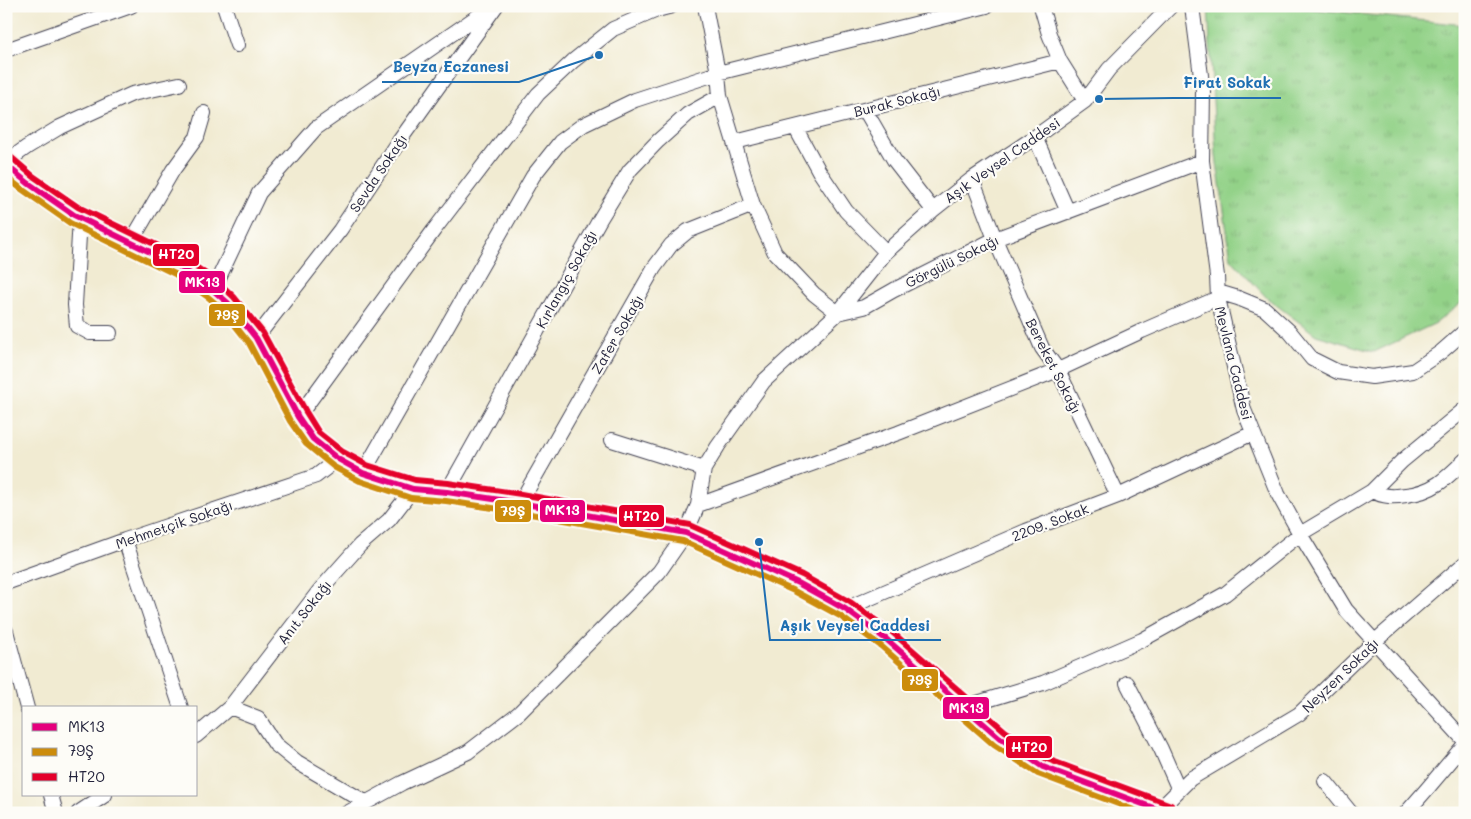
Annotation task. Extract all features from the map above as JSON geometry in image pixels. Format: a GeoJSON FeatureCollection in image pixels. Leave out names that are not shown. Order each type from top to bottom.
{"type":"FeatureCollection","features":[{"type":"Feature","properties":{"kind":"main road"},"geometry":{"type":"LineString","coordinates":[[6,164],[28,183],[80,218],[179,266],[213,290],[228,303],[256,338],[298,417],[313,439],[338,459],[363,473],[414,489],[520,503],[686,533],[798,583],[845,609],[886,639],[1000,738],[1043,767],[1164,811]]}},
{"type":"Feature","properties":{"kind":"street"},"geometry":{"type":"LineString","coordinates":[[6,50],[131,6]]}},
{"type":"Feature","properties":{"kind":"street"},"geometry":{"type":"LineString","coordinates":[[224,6],[237,45]]}},
{"type":"Feature","properties":{"kind":"street"},"geometry":{"type":"LineString","coordinates":[[213,290],[259,193],[316,128],[492,6]]}},
{"type":"Feature","properties":{"kind":"street","name":"Sevda Sokağı"},"geometry":{"type":"LineString","coordinates":[[256,338],[340,230],[400,140],[496,6]]}},
{"type":"Feature","properties":{"kind":"street"},"geometry":{"type":"LineString","coordinates":[[298,417],[434,230],[538,94],[573,61],[613,29],[657,10],[672,6]]}},
{"type":"Feature","properties":{"kind":"street"},"geometry":{"type":"LineString","coordinates":[[704,6],[718,73],[720,96],[753,205],[775,253],[814,294],[838,313]]}},
{"type":"Feature","properties":{"kind":"street"},"geometry":{"type":"LineString","coordinates":[[363,473],[533,176],[560,142],[583,125],[635,100],[718,73],[988,6]]}},
{"type":"Feature","properties":{"kind":"street"},"geometry":{"type":"LineString","coordinates":[[1041,6],[1049,34],[1060,61],[1085,101]]}},
{"type":"Feature","properties":{"kind":"street","name":"Aşık Veysel Caddesi"},"geometry":{"type":"LineString","coordinates":[[350,812],[402,783],[468,752],[519,713],[659,572],[686,533],[698,505],[704,469],[764,381],[838,313],[886,252],[933,210],[972,179],[1085,101],[1109,69],[1170,6]]}},
{"type":"Feature","properties":{"kind":"street","name":"Mevlana Caddesi"},"geometry":{"type":"LineString","coordinates":[[1192,6],[1203,91],[1202,161],[1218,295],[1244,410],[1278,494],[1346,610],[1465,743]]}},
{"type":"Feature","properties":{"kind":"street","name":"Burak Sokağı"},"geometry":{"type":"LineString","coordinates":[[735,142],[1060,61]]}},
{"type":"Feature","properties":{"kind":"street"},"geometry":{"type":"LineString","coordinates":[[6,164],[27,147],[60,126],[132,94],[179,84]]}},
{"type":"Feature","properties":{"kind":"street","name":"Kırlangıç Sokağı"},"geometry":{"type":"LineString","coordinates":[[447,492],[600,219],[630,170],[688,114],[720,96]]}},
{"type":"Feature","properties":{"kind":"street"},"geometry":{"type":"LineString","coordinates":[[865,110],[894,160],[933,210]]}},
{"type":"Feature","properties":{"kind":"street"},"geometry":{"type":"LineString","coordinates":[[131,242],[173,170],[196,137],[204,113]]}},
{"type":"Feature","properties":{"kind":"street"},"geometry":{"type":"LineString","coordinates":[[795,127],[819,171],[846,211],[886,252]]}},
{"type":"Feature","properties":{"kind":"street"},"geometry":{"type":"LineString","coordinates":[[1035,137],[1068,212]]}},
{"type":"Feature","properties":{"kind":"street","name":"Görgülü Sokağı"},"geometry":{"type":"LineString","coordinates":[[838,313],[864,307],[995,239],[1202,161]]}},
{"type":"Feature","properties":{"kind":"street","name":"Bereket Sokağı"},"geometry":{"type":"LineString","coordinates":[[972,179],[995,239],[1042,348],[1058,370],[1118,496]]}},
{"type":"Feature","properties":{"kind":"street","name":"Zafer Sokağı"},"geometry":{"type":"LineString","coordinates":[[520,503],[654,268],[671,245],[688,231],[753,205]]}},
{"type":"Feature","properties":{"kind":"street"},"geometry":{"type":"LineString","coordinates":[[80,218],[75,305],[77,326],[90,333],[110,333]]}},
{"type":"Feature","properties":{"kind":"street"},"geometry":{"type":"LineString","coordinates":[[698,505],[898,433],[1058,370],[1218,295],[1238,298],[1265,309],[1290,332],[1312,359],[1338,372],[1372,377],[1413,371],[1465,331]]}},
{"type":"Feature","properties":{"kind":"street"},"geometry":{"type":"LineString","coordinates":[[964,707],[1043,683],[1142,640],[1225,594],[1300,534],[1372,491],[1402,461],[1465,409]]}},
{"type":"Feature","properties":{"kind":"street","name":"2209. Sokak"},"geometry":{"type":"LineString","coordinates":[[845,609],[1026,531],[1118,496],[1253,433]]}},
{"type":"Feature","properties":{"kind":"street"},"geometry":{"type":"LineString","coordinates":[[612,440],[704,469]]}},
{"type":"Feature","properties":{"kind":"street","name":"Mehmetçik Sokağı"},"geometry":{"type":"LineString","coordinates":[[6,583],[125,540],[316,476],[338,459]]}},
{"type":"Feature","properties":{"kind":"street"},"geometry":{"type":"LineString","coordinates":[[1372,491],[1379,495],[1393,497],[1417,494],[1443,481],[1465,460]]}},
{"type":"Feature","properties":{"kind":"street","name":"Anıt Sokağı"},"geometry":{"type":"LineString","coordinates":[[198,734],[230,707],[319,590],[360,545],[389,520],[414,489]]}},
{"type":"Feature","properties":{"kind":"street"},"geometry":{"type":"LineString","coordinates":[[125,540],[179,706]]}},
{"type":"Feature","properties":{"kind":"street","name":"Neyzen Sokağı"},"geometry":{"type":"LineString","coordinates":[[1164,811],[1179,790],[1190,780],[1300,714],[1374,642],[1465,563]]}},
{"type":"Feature","properties":{"kind":"street"},"geometry":{"type":"LineString","coordinates":[[6,631],[26,706]]}},
{"type":"Feature","properties":{"kind":"street"},"geometry":{"type":"LineString","coordinates":[[1127,683],[1161,749],[1179,790]]}},
{"type":"Feature","properties":{"kind":"street"},"geometry":{"type":"LineString","coordinates":[[230,707],[258,718],[275,744],[297,762],[365,802]]}},
{"type":"Feature","properties":{"kind":"street"},"geometry":{"type":"LineString","coordinates":[[1406,813],[1465,743]]}},
{"type":"Feature","properties":{"kind":"street"},"geometry":{"type":"LineString","coordinates":[[1325,781],[1350,813]]}},
{"type":"Feature","properties":{"kind":"street"},"geometry":{"type":"LineString","coordinates":[[51,796],[56,813]]}},
{"type":"Feature","properties":{"kind":"street"},"geometry":{"type":"LineString","coordinates":[[78,813],[104,796]]}},
{"type":"Feature","properties":{"kind":"green space"},"geometry":{"type":"Polygon","coordinates":[[[1208,6],[1282,6],[1465,25],[1465,300],[1436,323],[1374,352],[1316,335],[1267,298],[1231,259],[1216,156],[1208,6]]]}},
{"type":"Feature","properties":{"kind":"transit line","name":"HT20"},"geometry":{"type":"LineString","coordinates":[[12,158],[33,176],[78,207],[183,258],[219,283],[234,297],[263,333],[319,433],[343,452],[367,465],[415,480],[521,494],[690,525],[802,575],[850,602],[892,632],[1005,731],[1047,759],[1171,805]]}},
{"type":"Feature","properties":{"kind":"transit line","name":"MK13"},"geometry":{"type":"LineString","coordinates":[[6,165],[74,215],[179,266],[213,290],[228,303],[256,338],[298,417],[313,439],[338,459],[363,473],[413,489],[520,503],[686,533],[798,583],[845,609],[886,639],[1000,738],[1043,767],[1167,813]]}},
{"type":"Feature","properties":{"kind":"transit line","name":"79Ş"},"geometry":{"type":"LineString","coordinates":[[6,177],[70,223],[175,274],[222,309],[249,343],[290,421],[306,444],[334,467],[360,481],[411,498],[446,501],[519,512],[683,541],[794,591],[840,616],[881,646],[994,745],[1038,774],[1142,813]]}},
{"type":"Feature","properties":{"kind":"place","name":"Beyza Eczanesi"},"geometry":{"type":"Point","coordinates":[599,55]}},
{"type":"Feature","properties":{"kind":"place","name":"Firat Sokak"},"geometry":{"type":"Point","coordinates":[1099,99]}},
{"type":"Feature","properties":{"kind":"place","name":"Aşık Veysel Caddesi"},"geometry":{"type":"Point","coordinates":[759,542]}}]}
